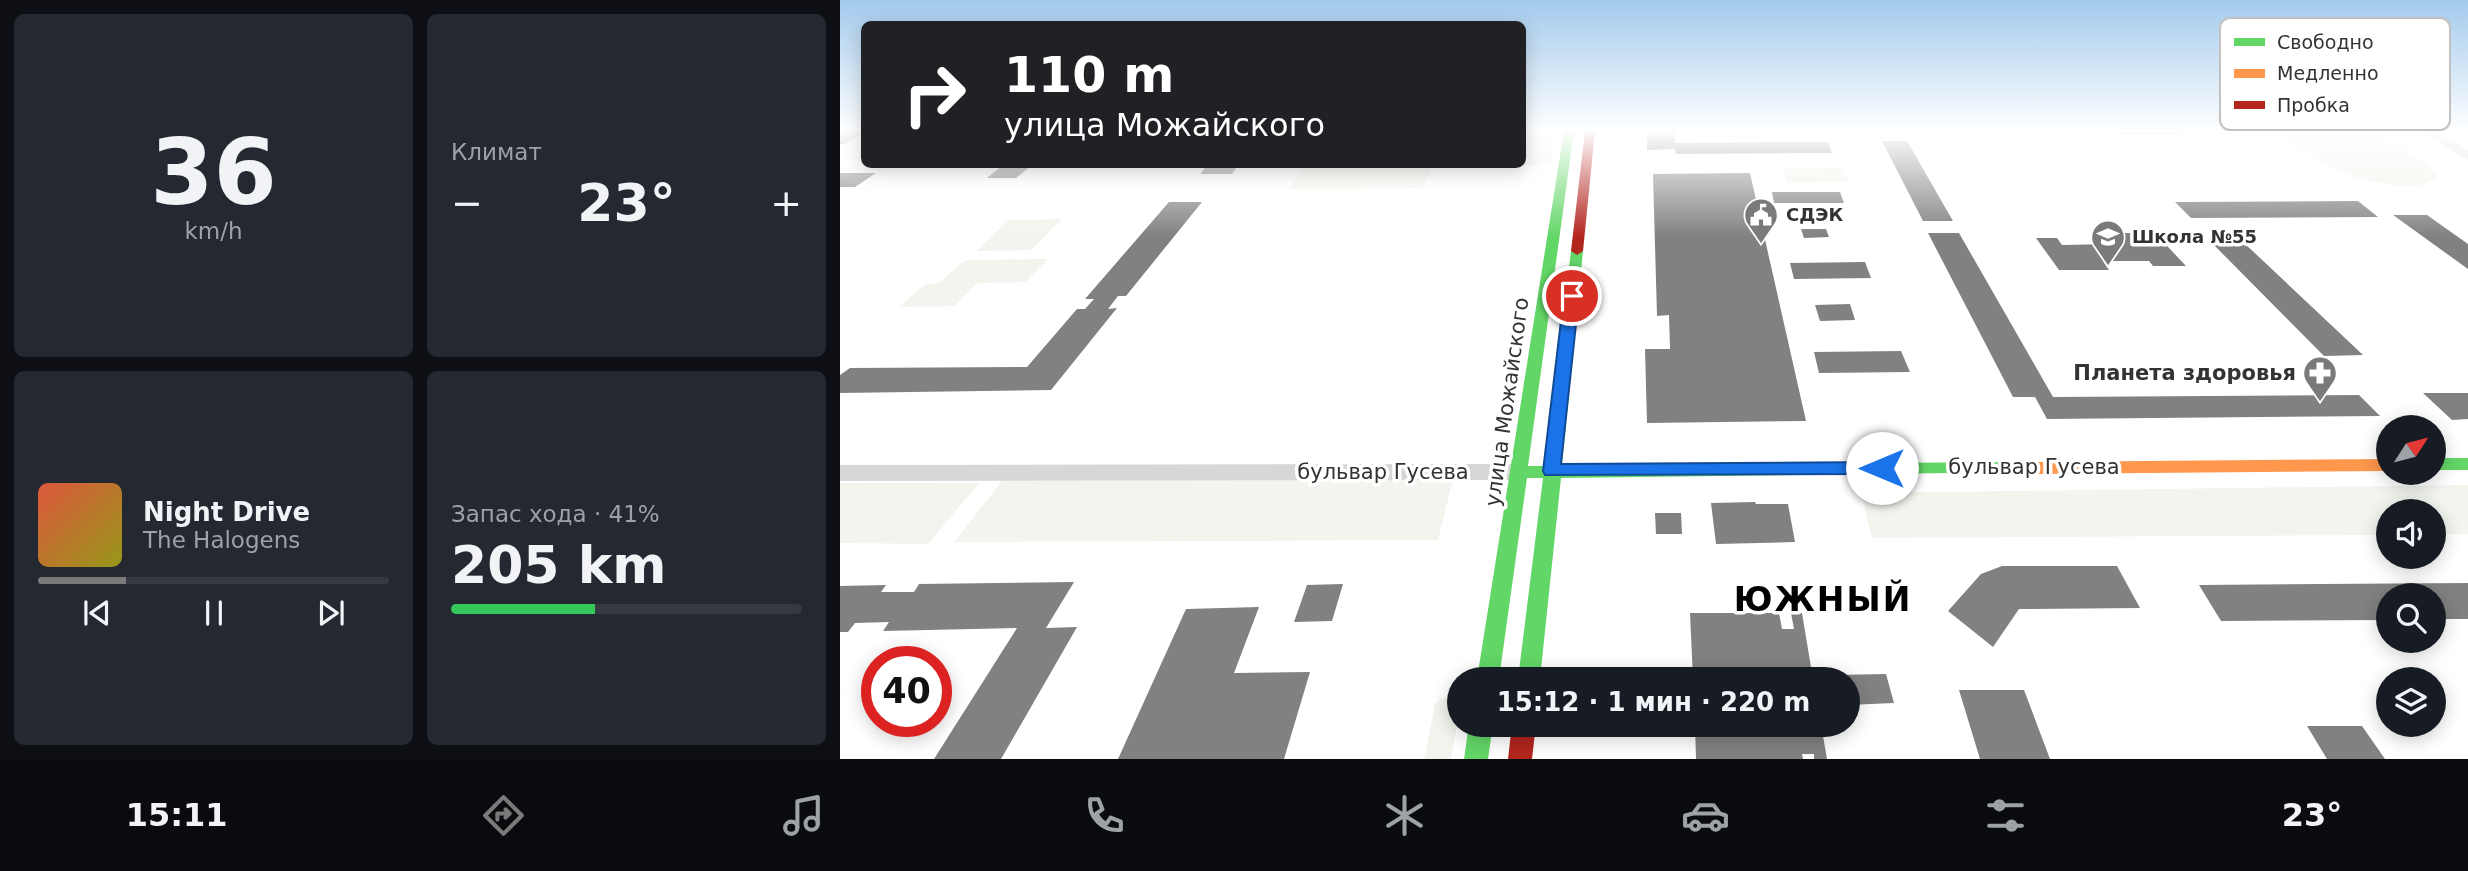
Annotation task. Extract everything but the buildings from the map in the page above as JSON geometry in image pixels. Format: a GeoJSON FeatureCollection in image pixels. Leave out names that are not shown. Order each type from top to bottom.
{"type":"FeatureCollection","features":[{"type":"Feature","properties":{"kind":"main road","name":"улица Можайского"},"geometry":{"type":"LineString","coordinates":[[1490,667],[1564,166]]}},
{"type":"Feature","properties":{"kind":"main road"},"geometry":{"type":"LineString","coordinates":[[1530,667],[1586,166]]}},
{"type":"Feature","properties":{"kind":"main road"},"geometry":{"type":"LineString","coordinates":[[2446,464],[2468,464]]}},
{"type":"Feature","properties":{"kind":"main road","name":"бульвар Гусева"},"geometry":{"type":"LineString","coordinates":[[1518,472],[2376,465]]}},
{"type":"Feature","properties":{"kind":"main road"},"geometry":{"type":"LineString","coordinates":[[1476,759],[1479,737]]}},
{"type":"Feature","properties":{"kind":"main road"},"geometry":{"type":"LineString","coordinates":[[1520,759],[1523,737]]}},
{"type":"Feature","properties":{"kind":"street","name":"бульвар Гусева"},"geometry":{"type":"LineString","coordinates":[[840,473],[1518,472]]}},
{"type":"Feature","properties":{"kind":"shaded area"},"geometry":{"type":"Polygon","coordinates":[[[2330,166],[2429,166],[2436,176],[2428,182],[2402,186],[2370,181],[2330,166]]]}},
{"type":"Feature","properties":{"kind":"shaded area"},"geometry":{"type":"Polygon","coordinates":[[[1303,168],[1431,168],[1423,188],[1289,189],[1303,168]]]}},
{"type":"Feature","properties":{"kind":"shaded area"},"geometry":{"type":"Polygon","coordinates":[[[1842,168],[1849,182],[1788,183],[1783,169],[1842,168]]]}},
{"type":"Feature","properties":{"kind":"shaded area"},"geometry":{"type":"Polygon","coordinates":[[[1062,219],[1031,250],[976,251],[1009,220],[1062,219]]]}},
{"type":"Feature","properties":{"kind":"shaded area"},"geometry":{"type":"Polygon","coordinates":[[[1048,259],[1025,282],[978,283],[954,306],[899,307],[926,284],[939,283],[965,260],[1048,259]]]}},
{"type":"Feature","properties":{"kind":"shaded area"},"geometry":{"type":"Polygon","coordinates":[[[1453,479],[1438,540],[954,542],[1002,481],[1453,479]]]}},
{"type":"Feature","properties":{"kind":"shaded area"},"geometry":{"type":"Polygon","coordinates":[[[840,483],[979,483],[928,544],[840,543],[840,483]]]}},
{"type":"Feature","properties":{"kind":"shaded area"},"geometry":{"type":"Polygon","coordinates":[[[2468,485],[2468,534],[2446,534],[2446,499],[2376,499],[2376,535],[1872,538],[1861,493],[2468,485]]]}},
{"type":"Feature","properties":{"kind":"shaded area"},"geometry":{"type":"Polygon","coordinates":[[[1447,698],[1447,737],[1455,737],[1451,759],[1424,759],[1435,704],[1447,698]]]}},
{"type":"Feature","properties":{"kind":"traffic: fast"},"geometry":{"type":"LineString","coordinates":[[1490,667],[1564,166]]}},
{"type":"Feature","properties":{"kind":"traffic: fast"},"geometry":{"type":"LineString","coordinates":[[1530,667],[1577,251]]}},
{"type":"Feature","properties":{"kind":"traffic: fast"},"geometry":{"type":"LineString","coordinates":[[2446,464],[2468,464]]}},
{"type":"Feature","properties":{"kind":"traffic: fast"},"geometry":{"type":"LineString","coordinates":[[1518,472],[2024,468]]}},
{"type":"Feature","properties":{"kind":"traffic: fast"},"geometry":{"type":"LineString","coordinates":[[1476,759],[1479,737]]}},
{"type":"Feature","properties":{"kind":"traffic: slow"},"geometry":{"type":"LineString","coordinates":[[2024,468],[2376,465]]}},
{"type":"Feature","properties":{"kind":"traffic: jam"},"geometry":{"type":"LineString","coordinates":[[1577,251],[1586,166]]}},
{"type":"Feature","properties":{"kind":"traffic: jam"},"geometry":{"type":"LineString","coordinates":[[1520,759],[1523,737]]}},
{"type":"Feature","properties":{"kind":"place","name":"СДЭК"},"geometry":{"type":"Point","coordinates":[1761,245]}},
{"type":"Feature","properties":{"kind":"place","name":"Школа №55"},"geometry":{"type":"Point","coordinates":[2108,267]}},
{"type":"Feature","properties":{"kind":"place","name":"Планета здоровья"},"geometry":{"type":"Point","coordinates":[2320,403]}},
{"type":"Feature","properties":{"kind":"district","name":"ЮЖНЫЙ"},"geometry":{"type":"Point","coordinates":[1823,599]}},
{"type":"Feature","properties":{"kind":"route"},"geometry":{"type":"LineString","coordinates":[[1572,296],[1552,471],[1882,468]]}}]}
